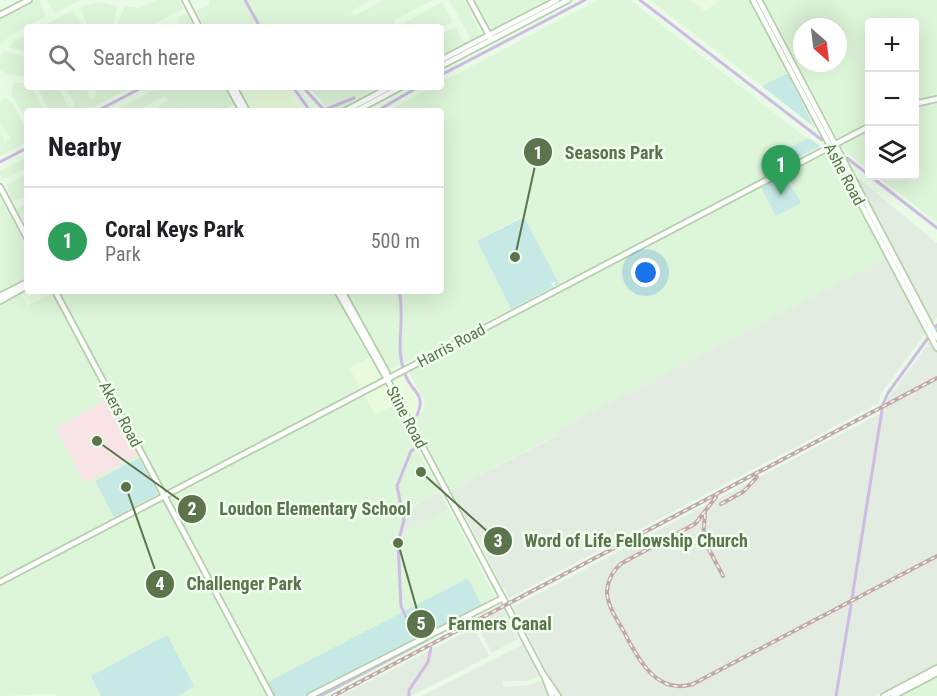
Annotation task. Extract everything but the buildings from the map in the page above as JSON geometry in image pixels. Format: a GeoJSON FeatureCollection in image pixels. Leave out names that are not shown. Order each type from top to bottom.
{"type":"FeatureCollection","features":[{"type":"Feature","properties":{"kind":"street"},"geometry":{"type":"LineString","coordinates":[[0,15],[29,0]]}},
{"type":"Feature","properties":{"kind":"street"},"geometry":{"type":"LineString","coordinates":[[184,0],[197,24]]}},
{"type":"Feature","properties":{"kind":"street"},"geometry":{"type":"LineString","coordinates":[[470,0],[490,37]]}},
{"type":"Feature","properties":{"kind":"street"},"geometry":{"type":"LineString","coordinates":[[444,64],[557,0]]}},
{"type":"Feature","properties":{"kind":"street"},"geometry":{"type":"LineString","coordinates":[[546,11],[557,0]]}},
{"type":"Feature","properties":{"kind":"street"},"geometry":{"type":"LineString","coordinates":[[444,59],[567,0]]}},
{"type":"Feature","properties":{"kind":"street","name":"Ashe Road"},"geometry":{"type":"LineString","coordinates":[[753,0],[890,248],[929,329]]}},
{"type":"Feature","properties":{"kind":"street","name":"Ashe Road"},"geometry":{"type":"LineString","coordinates":[[759,0],[875,231],[932,334],[937,348]]}},
{"type":"Feature","properties":{"kind":"street"},"geometry":{"type":"LineString","coordinates":[[789,68],[804,86]]}},
{"type":"Feature","properties":{"kind":"street"},"geometry":{"type":"LineString","coordinates":[[231,90],[240,108]]}},
{"type":"Feature","properties":{"kind":"street"},"geometry":{"type":"LineString","coordinates":[[236,90],[245,108]]}},
{"type":"Feature","properties":{"kind":"street"},"geometry":{"type":"LineString","coordinates":[[351,108],[385,90]]}},
{"type":"Feature","properties":{"kind":"street"},"geometry":{"type":"LineString","coordinates":[[385,95],[389,90]]}},
{"type":"Feature","properties":{"kind":"street"},"geometry":{"type":"LineString","coordinates":[[361,108],[395,90]]}},
{"type":"Feature","properties":{"kind":"street"},"geometry":{"type":"LineString","coordinates":[[919,103],[937,99]]}},
{"type":"Feature","properties":{"kind":"street","name":"Harris Road"},"geometry":{"type":"LineString","coordinates":[[0,582],[865,128]]}},
{"type":"Feature","properties":{"kind":"street"},"geometry":{"type":"LineString","coordinates":[[0,187],[24,232]]}},
{"type":"Feature","properties":{"kind":"street"},"geometry":{"type":"LineString","coordinates":[[875,231],[890,248]]}},
{"type":"Feature","properties":{"kind":"street"},"geometry":{"type":"LineString","coordinates":[[889,258],[903,274]]}},
{"type":"Feature","properties":{"kind":"street"},"geometry":{"type":"LineString","coordinates":[[0,296],[24,284]]}},
{"type":"Feature","properties":{"kind":"street"},"geometry":{"type":"LineString","coordinates":[[0,301],[24,288]]}},
{"type":"Feature","properties":{"kind":"street","name":"Akers Road"},"geometry":{"type":"LineString","coordinates":[[57,294],[270,696]]}},
{"type":"Feature","properties":{"kind":"street","name":"Stine Road"},"geometry":{"type":"LineString","coordinates":[[339,294],[387,379],[545,678],[552,696]]}},
{"type":"Feature","properties":{"kind":"street","name":"Stine Road"},"geometry":{"type":"LineString","coordinates":[[344,294],[387,373],[387,379]]}},
{"type":"Feature","properties":{"kind":"street"},"geometry":{"type":"LineString","coordinates":[[353,321],[369,340]]}},
{"type":"Feature","properties":{"kind":"street","name":"Ashe Road"},"geometry":{"type":"LineString","coordinates":[[932,334],[937,338]]}},
{"type":"Feature","properties":{"kind":"street"},"geometry":{"type":"LineString","coordinates":[[310,696],[503,598]]}},
{"type":"Feature","properties":{"kind":"street"},"geometry":{"type":"LineString","coordinates":[[884,696],[937,668]]}},
{"type":"Feature","properties":{"kind":"street"},"geometry":{"type":"LineString","coordinates":[[893,696],[937,673]]}},
{"type":"Feature","properties":{"kind":"street","name":"Stine Road"},"geometry":{"type":"LineString","coordinates":[[545,678],[558,696]]}},
{"type":"Feature","properties":{"kind":"shaded area"},"geometry":{"type":"Polygon","coordinates":[[[36,0],[39,0],[46,16],[32,24],[24,24],[24,28],[0,45],[0,19],[36,0]]]}},
{"type":"Feature","properties":{"kind":"shaded area"},"geometry":{"type":"Polygon","coordinates":[[[46,0],[81,0],[55,13],[46,0]]]}},
{"type":"Feature","properties":{"kind":"shaded area"},"geometry":{"type":"Polygon","coordinates":[[[157,0],[179,0],[183,9],[154,24],[118,23],[125,6],[139,8],[157,0]]]}},
{"type":"Feature","properties":{"kind":"shaded area"},"geometry":{"type":"Polygon","coordinates":[[[209,0],[372,0],[351,11],[354,16],[384,0],[433,0],[396,19],[394,24],[203,24],[196,11],[209,5],[209,0]]]}},
{"type":"Feature","properties":{"kind":"shaded area"},"geometry":{"type":"Polygon","coordinates":[[[449,0],[464,0],[481,35],[444,54],[444,33],[456,27],[463,41],[468,41],[470,37],[449,0]]]}},
{"type":"Feature","properties":{"kind":"shaded area"},"geometry":{"type":"Polygon","coordinates":[[[475,0],[550,0],[493,28],[490,27],[475,0]]]}},
{"type":"Feature","properties":{"kind":"shaded area"},"geometry":{"type":"Polygon","coordinates":[[[598,0],[630,0],[833,159],[886,259],[557,431],[558,434],[451,490],[413,418],[422,412],[425,402],[409,372],[572,286],[568,279],[559,284],[523,216],[477,241],[511,309],[388,371],[347,294],[444,294],[444,108],[394,108],[426,90],[444,90],[444,80],[598,0]]]}},
{"type":"Feature","properties":{"kind":"shaded area"},"geometry":{"type":"Polygon","coordinates":[[[650,0],[691,0],[705,11],[720,0],[750,0],[788,72],[762,86],[650,0]]]}},
{"type":"Feature","properties":{"kind":"shaded area"},"geometry":{"type":"Polygon","coordinates":[[[691,0],[720,0],[705,11],[691,0]]]}},
{"type":"Feature","properties":{"kind":"shaded area"},"geometry":{"type":"Polygon","coordinates":[[[763,0],[937,0],[937,222],[882,180],[919,180],[919,18],[865,18],[865,167],[843,149],[802,72],[847,72],[847,18],[793,18],[793,56],[763,0]]]}},
{"type":"Feature","properties":{"kind":"shaded area"},"geometry":{"type":"Polygon","coordinates":[[[98,2],[118,6],[113,24],[87,24],[80,7],[98,2]]]}},
{"type":"Feature","properties":{"kind":"shaded area"},"geometry":{"type":"Polygon","coordinates":[[[442,2],[453,22],[444,26],[444,24],[403,24],[442,2]]]}},
{"type":"Feature","properties":{"kind":"shaded area"},"geometry":{"type":"Polygon","coordinates":[[[73,10],[80,24],[47,24],[73,10]]]}},
{"type":"Feature","properties":{"kind":"shaded area"},"geometry":{"type":"Polygon","coordinates":[[[186,14],[192,24],[180,24],[177,18],[186,14]]]}},
{"type":"Feature","properties":{"kind":"shaded area"},"geometry":{"type":"Polygon","coordinates":[[[24,36],[24,52],[9,47],[24,36]]]}},
{"type":"Feature","properties":{"kind":"shaded area"},"geometry":{"type":"Polygon","coordinates":[[[4,51],[24,57],[24,77],[10,75],[0,70],[0,56],[4,51]]]}},
{"type":"Feature","properties":{"kind":"shaded area"},"geometry":{"type":"Polygon","coordinates":[[[788,74],[814,127],[762,86],[788,74]]]}},
{"type":"Feature","properties":{"kind":"shaded area"},"geometry":{"type":"Polygon","coordinates":[[[14,83],[24,83],[24,90],[34,90],[42,108],[24,108],[24,116],[11,94],[14,83]]]}},
{"type":"Feature","properties":{"kind":"shaded area"},"geometry":{"type":"Polygon","coordinates":[[[38,90],[60,90],[67,106],[72,108],[48,108],[38,90]]]}},
{"type":"Feature","properties":{"kind":"shaded area"},"geometry":{"type":"Polygon","coordinates":[[[67,90],[88,90],[89,97],[93,99],[97,92],[95,90],[126,90],[92,108],[72,108],[75,104],[67,90]]]}},
{"type":"Feature","properties":{"kind":"shaded area"},"geometry":{"type":"Polygon","coordinates":[[[154,90],[227,90],[234,104],[227,108],[158,108],[167,101],[165,96],[143,108],[120,108],[154,90]]]}},
{"type":"Feature","properties":{"kind":"shaded area"},"geometry":{"type":"Polygon","coordinates":[[[239,90],[286,90],[300,108],[250,108],[239,90]]]}},
{"type":"Feature","properties":{"kind":"shaded area"},"geometry":{"type":"Polygon","coordinates":[[[312,90],[379,90],[345,108],[327,108],[312,90]]]}},
{"type":"Feature","properties":{"kind":"shaded area"},"geometry":{"type":"Polygon","coordinates":[[[5,97],[12,102],[24,124],[24,144],[0,156],[0,130],[5,142],[11,138],[0,123],[0,101],[5,97]]]}},
{"type":"Feature","properties":{"kind":"shaded area"},"geometry":{"type":"Polygon","coordinates":[[[809,138],[820,146],[786,163],[781,152],[809,138]]]}},
{"type":"Feature","properties":{"kind":"shaded area"},"geometry":{"type":"Polygon","coordinates":[[[24,159],[24,169],[1,180],[0,171],[24,159]]]}},
{"type":"Feature","properties":{"kind":"shaded area"},"geometry":{"type":"Polygon","coordinates":[[[853,174],[937,243],[937,317],[880,395],[879,403],[509,598],[451,490],[558,435],[556,431],[891,256],[853,174]]]}},
{"type":"Feature","properties":{"kind":"shaded area"},"geometry":{"type":"Polygon","coordinates":[[[784,175],[801,203],[776,216],[761,187],[784,175]]]}},
{"type":"Feature","properties":{"kind":"shaded area"},"geometry":{"type":"Polygon","coordinates":[[[24,176],[24,197],[12,201],[6,185],[24,176]]]}},
{"type":"Feature","properties":{"kind":"shaded area"},"geometry":{"type":"Polygon","coordinates":[[[0,197],[24,242],[24,279],[0,291],[0,197]]]}},
{"type":"Feature","properties":{"kind":"shaded area"},"geometry":{"type":"Polygon","coordinates":[[[24,204],[24,221],[17,210],[24,204]]]}},
{"type":"Feature","properties":{"kind":"shaded area"},"geometry":{"type":"Polygon","coordinates":[[[524,217],[559,284],[554,286],[556,282],[551,282],[553,287],[511,309],[477,241],[524,217]]]}},
{"type":"Feature","properties":{"kind":"shaded area"},"geometry":{"type":"Polygon","coordinates":[[[24,292],[24,294],[50,294],[27,306],[21,293],[24,292]]]}},
{"type":"Feature","properties":{"kind":"shaded area"},"geometry":{"type":"Polygon","coordinates":[[[21,293],[27,305],[46,294],[335,294],[369,358],[350,368],[360,388],[375,415],[394,405],[440,492],[401,511],[401,534],[449,509],[495,597],[481,605],[468,578],[268,683],[275,696],[57,696],[56,694],[0,696],[0,304],[21,293]]]}},
{"type":"Feature","properties":{"kind":"shaded area"},"geometry":{"type":"Polygon","coordinates":[[[937,332],[937,664],[876,696],[560,696],[513,607],[885,411],[888,398],[937,332]]]}},
{"type":"Feature","properties":{"kind":"shaded area"},"geometry":{"type":"Polygon","coordinates":[[[369,358],[379,377],[360,388],[350,368],[369,358]]]}},
{"type":"Feature","properties":{"kind":"shaded area"},"geometry":{"type":"Polygon","coordinates":[[[403,375],[419,401],[413,418],[394,382],[403,375]]]}},
{"type":"Feature","properties":{"kind":"shaded area"},"geometry":{"type":"Polygon","coordinates":[[[383,386],[394,405],[375,415],[365,395],[383,386]]]}},
{"type":"Feature","properties":{"kind":"shaded area"},"geometry":{"type":"Polygon","coordinates":[[[109,398],[139,454],[85,483],[56,428],[109,398]]]}},
{"type":"Feature","properties":{"kind":"shaded area"},"geometry":{"type":"Polygon","coordinates":[[[139,458],[158,494],[114,517],[95,481],[139,458]]]}},
{"type":"Feature","properties":{"kind":"shaded area"},"geometry":{"type":"Polygon","coordinates":[[[440,492],[449,509],[401,534],[401,512],[440,492]]]}},
{"type":"Feature","properties":{"kind":"shaded area"},"geometry":{"type":"Polygon","coordinates":[[[468,578],[482,606],[304,696],[275,696],[268,682],[468,578]]]}},
{"type":"Feature","properties":{"kind":"shaded area"},"geometry":{"type":"Polygon","coordinates":[[[503,609],[518,639],[492,653],[476,623],[503,609]]]}},
{"type":"Feature","properties":{"kind":"shaded area"},"geometry":{"type":"Polygon","coordinates":[[[474,628],[489,656],[411,696],[340,696],[474,628]]]}},
{"type":"Feature","properties":{"kind":"shaded area"},"geometry":{"type":"Polygon","coordinates":[[[167,635],[194,686],[178,696],[101,696],[91,676],[167,635]]]}},
{"type":"Feature","properties":{"kind":"shaded area"},"geometry":{"type":"Polygon","coordinates":[[[523,644],[539,676],[528,681],[502,681],[504,687],[529,685],[541,681],[549,696],[422,696],[523,644]]]}},
{"type":"Feature","properties":{"kind":"shaded area"},"geometry":{"type":"Polygon","coordinates":[[[937,676],[937,696],[899,696],[937,676]]]}},
{"type":"Feature","properties":{"kind":"waterway"},"geometry":{"type":"LineString","coordinates":[[245,0],[258,24]]}},
{"type":"Feature","properties":{"kind":"waterway"},"geometry":{"type":"LineString","coordinates":[[444,73],[585,0]]}},
{"type":"Feature","properties":{"kind":"waterway"},"geometry":{"type":"LineString","coordinates":[[640,0],[822,140]]}},
{"type":"Feature","properties":{"kind":"waterway"},"geometry":{"type":"LineString","coordinates":[[103,108],[137,90]]}},
{"type":"Feature","properties":{"kind":"waterway"},"geometry":{"type":"LineString","coordinates":[[295,90],[308,108]]}},
{"type":"Feature","properties":{"kind":"waterway"},"geometry":{"type":"LineString","coordinates":[[306,90],[322,108]]}},
{"type":"Feature","properties":{"kind":"waterway"},"geometry":{"type":"LineString","coordinates":[[382,108],[413,90]]}},
{"type":"Feature","properties":{"kind":"waterway"},"geometry":{"type":"LineString","coordinates":[[329,108],[354,98]]}},
{"type":"Feature","properties":{"kind":"waterway"},"geometry":{"type":"LineString","coordinates":[[0,162],[24,150]]}},
{"type":"Feature","properties":{"kind":"waterway"},"geometry":{"type":"LineString","coordinates":[[847,158],[937,228]]}},
{"type":"Feature","properties":{"kind":"waterway"},"geometry":{"type":"LineString","coordinates":[[400,294],[400,353],[405,374],[419,397],[420,408],[417,415]]}},
{"type":"Feature","properties":{"kind":"waterway"},"geometry":{"type":"LineString","coordinates":[[852,598],[883,404],[888,393],[928,338]]}},
{"type":"Feature","properties":{"kind":"waterway"},"geometry":{"type":"LineString","coordinates":[[417,447],[411,451],[397,486],[404,520],[398,543],[401,606],[411,628],[422,634]]}},
{"type":"Feature","properties":{"kind":"waterway"},"geometry":{"type":"LineString","coordinates":[[836,696],[851,605]]}},
{"type":"Feature","properties":{"kind":"waterway"},"geometry":{"type":"LineString","coordinates":[[320,696],[427,640]]}},
{"type":"Feature","properties":{"kind":"waterway"},"geometry":{"type":"LineString","coordinates":[[409,696],[409,690],[428,662],[431,648]]}},
{"type":"Feature","properties":{"kind":"railway"},"geometry":{"type":"LineString","coordinates":[[333,696],[937,378]]}},
{"type":"Feature","properties":{"kind":"railway"},"geometry":{"type":"LineString","coordinates":[[721,504],[743,492],[757,477]]}},
{"type":"Feature","properties":{"kind":"railway"},"geometry":{"type":"LineString","coordinates":[[716,497],[695,524],[622,563],[608,583],[607,596],[610,606],[635,652],[649,672],[668,684],[680,686],[693,684],[937,556]]}},
{"type":"Feature","properties":{"kind":"railway"},"geometry":{"type":"LineString","coordinates":[[705,514],[703,538],[723,576]]}},
{"type":"Feature","properties":{"kind":"place","name":"Coral Keys Park"},"geometry":{"type":"Point","coordinates":[781,195]}},
{"type":"Feature","properties":{"kind":"place","name":"Seasons Park"},"geometry":{"type":"Point","coordinates":[515,257]}},
{"type":"Feature","properties":{"kind":"place","name":"Loudon Elementary School"},"geometry":{"type":"Point","coordinates":[97,441]}},
{"type":"Feature","properties":{"kind":"place","name":"Word of Life Fellowship Church"},"geometry":{"type":"Point","coordinates":[421,472]}},
{"type":"Feature","properties":{"kind":"place","name":"Challenger Park"},"geometry":{"type":"Point","coordinates":[126,487]}},
{"type":"Feature","properties":{"kind":"place","name":"Farmers Canal"},"geometry":{"type":"Point","coordinates":[398,543]}}]}
